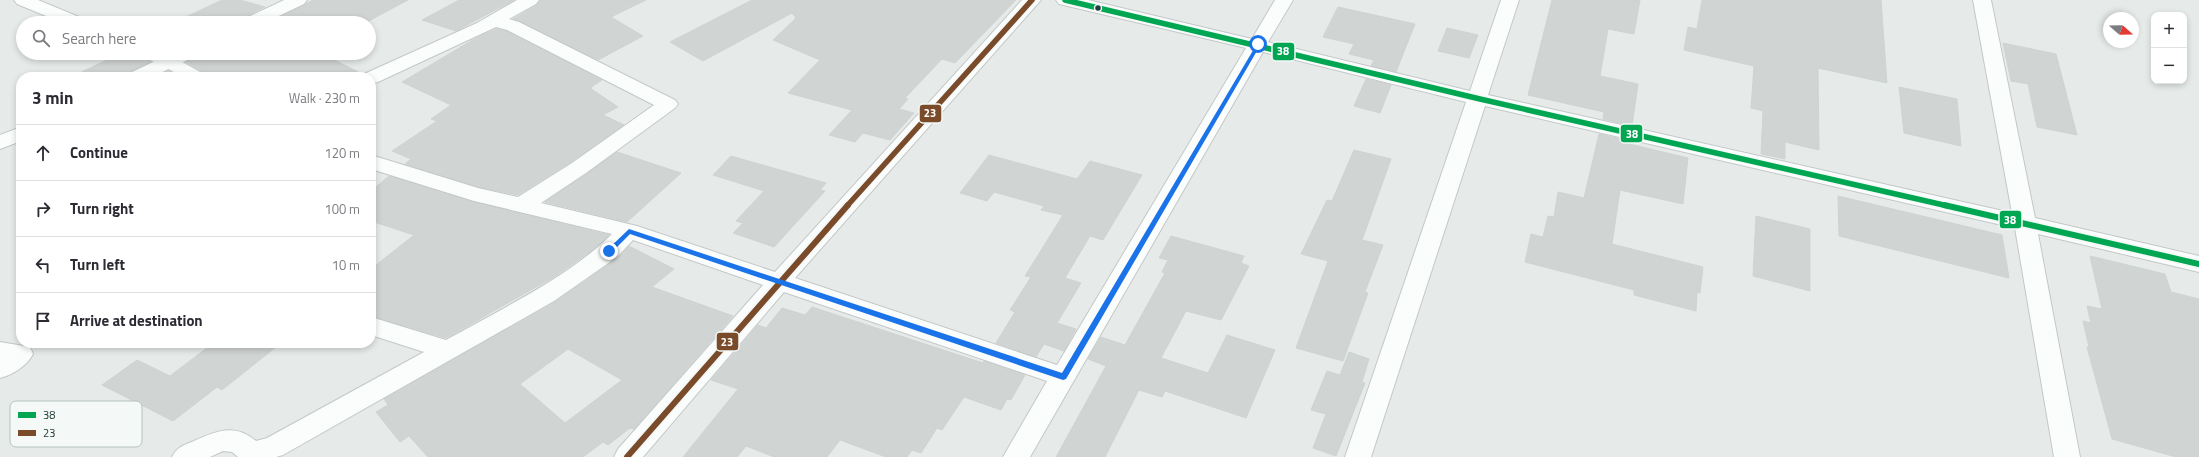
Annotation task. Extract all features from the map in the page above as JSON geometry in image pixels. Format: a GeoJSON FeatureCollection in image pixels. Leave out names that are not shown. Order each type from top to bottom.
{"type":"FeatureCollection","features":[{"type":"Feature","properties":{"kind":"street"},"geometry":{"type":"LineString","coordinates":[[23,0],[61,16]]}},
{"type":"Feature","properties":{"kind":"street"},"geometry":{"type":"LineString","coordinates":[[265,16],[298,0]]}},
{"type":"Feature","properties":{"kind":"street"},"geometry":{"type":"LineString","coordinates":[[376,76],[495,21],[530,0]]}},
{"type":"Feature","properties":{"kind":"street"},"geometry":{"type":"LineString","coordinates":[[627,457],[779,282],[1032,0]]}},
{"type":"Feature","properties":{"kind":"street"},"geometry":{"type":"LineString","coordinates":[[1065,0],[1258,44],[1479,98],[2025,222],[2199,264]]}},
{"type":"Feature","properties":{"kind":"street"},"geometry":{"type":"LineString","coordinates":[[1016,457],[1284,0]]}},
{"type":"Feature","properties":{"kind":"street"},"geometry":{"type":"LineString","coordinates":[[1358,457],[1479,98],[1510,0]]}},
{"type":"Feature","properties":{"kind":"street"},"geometry":{"type":"LineString","coordinates":[[1982,0],[2025,222],[2067,457]]}},
{"type":"Feature","properties":{"kind":"street"},"geometry":{"type":"LineString","coordinates":[[495,21],[513,26],[668,104],[579,168],[522,205]]}},
{"type":"Feature","properties":{"kind":"street"},"geometry":{"type":"LineString","coordinates":[[165,60],[186,72]]}},
{"type":"Feature","properties":{"kind":"street"},"geometry":{"type":"LineString","coordinates":[[148,72],[173,60]]}},
{"type":"Feature","properties":{"kind":"street"},"geometry":{"type":"LineString","coordinates":[[0,143],[16,135]]}},
{"type":"Feature","properties":{"kind":"street"},"geometry":{"type":"LineString","coordinates":[[376,164],[474,194],[629,231],[1063,377]]}},
{"type":"Feature","properties":{"kind":"street"},"geometry":{"type":"LineString","coordinates":[[186,457],[221,440],[239,442],[251,453],[274,447],[546,295],[609,251],[629,231]]}},
{"type":"Feature","properties":{"kind":"street"},"geometry":{"type":"LineString","coordinates":[[376,328],[449,350]]}},
{"type":"Feature","properties":{"kind":"street"},"geometry":{"type":"LineString","coordinates":[[0,351],[21,354],[0,369]]}},
{"type":"Feature","properties":{"kind":"building"},"geometry":{"type":"Polygon","coordinates":[[[222,0],[240,0],[265,7],[247,16],[188,16],[222,0]]]}},
{"type":"Feature","properties":{"kind":"building"},"geometry":{"type":"Polygon","coordinates":[[[313,0],[408,0],[376,17],[282,16],[313,0]]]}},
{"type":"Feature","properties":{"kind":"building"},"geometry":{"type":"Polygon","coordinates":[[[459,0],[514,0],[456,31],[422,20],[459,0]]]}},
{"type":"Feature","properties":{"kind":"building"},"geometry":{"type":"Polygon","coordinates":[[[540,0],[646,0],[611,17],[643,36],[598,60],[513,19],[537,5],[540,0]]]}},
{"type":"Feature","properties":{"kind":"building"},"geometry":{"type":"Polygon","coordinates":[[[752,0],[1016,0],[955,63],[942,59],[905,98],[908,99],[899,109],[914,113],[890,140],[863,133],[855,142],[829,135],[852,110],[788,93],[820,60],[773,40],[796,18],[792,13],[703,61],[670,42],[752,0]]]}},
{"type":"Feature","properties":{"kind":"building"},"geometry":{"type":"Polygon","coordinates":[[[1552,0],[1640,0],[1634,34],[1608,29],[1600,76],[1638,84],[1632,126],[1603,119],[1604,112],[1528,95],[1552,0]]]}},
{"type":"Feature","properties":{"kind":"building"},"geometry":{"type":"Polygon","coordinates":[[[1702,0],[1881,0],[1887,83],[1818,68],[1819,150],[1785,142],[1785,159],[1761,154],[1763,111],[1751,108],[1754,66],[1684,50],[1688,27],[1697,29],[1702,0]]]}},
{"type":"Feature","properties":{"kind":"building"},"geometry":{"type":"Polygon","coordinates":[[[1338,7],[1415,24],[1396,72],[1371,66],[1374,60],[1349,54],[1354,44],[1323,37],[1338,7]]]}},
{"type":"Feature","properties":{"kind":"building"},"geometry":{"type":"Polygon","coordinates":[[[1447,28],[1478,35],[1469,58],[1438,51],[1447,28]]]}},
{"type":"Feature","properties":{"kind":"building"},"geometry":{"type":"Polygon","coordinates":[[[496,29],[506,31],[602,80],[590,88],[618,107],[603,115],[624,125],[571,162],[518,195],[478,187],[405,164],[411,159],[392,151],[437,121],[431,119],[451,105],[402,82],[476,38],[496,29]]]}},
{"type":"Feature","properties":{"kind":"building"},"geometry":{"type":"Polygon","coordinates":[[[2003,43],[2056,54],[2077,135],[2037,127],[2028,84],[2011,81],[2003,43]]]}},
{"type":"Feature","properties":{"kind":"building"},"geometry":{"type":"Polygon","coordinates":[[[107,60],[146,60],[150,62],[129,72],[82,72],[107,60]]]}},
{"type":"Feature","properties":{"kind":"building"},"geometry":{"type":"Polygon","coordinates":[[[190,60],[335,60],[358,72],[203,72],[186,62],[190,60]]]}},
{"type":"Feature","properties":{"kind":"building"},"geometry":{"type":"Polygon","coordinates":[[[1366,79],[1391,85],[1380,113],[1354,106],[1366,79]]]}},
{"type":"Feature","properties":{"kind":"building"},"geometry":{"type":"Polygon","coordinates":[[[1899,87],[1957,99],[1961,146],[1904,133],[1899,87]]]}},
{"type":"Feature","properties":{"kind":"building"},"geometry":{"type":"Polygon","coordinates":[[[1599,134],[1629,141],[1629,144],[1688,158],[1683,204],[1620,190],[1612,244],[1703,267],[1700,293],[1697,292],[1696,311],[1634,295],[1634,290],[1525,262],[1531,234],[1543,237],[1548,216],[1554,217],[1558,192],[1584,198],[1599,134]]]}},
{"type":"Feature","properties":{"kind":"building"},"geometry":{"type":"Polygon","coordinates":[[[1354,150],[1391,159],[1362,240],[1383,245],[1365,292],[1368,293],[1343,361],[1296,348],[1328,261],[1301,254],[1327,200],[1332,201],[1354,150]]]}},
{"type":"Feature","properties":{"kind":"building"},"geometry":{"type":"Polygon","coordinates":[[[617,152],[681,173],[627,222],[545,202],[617,152]]]}},
{"type":"Feature","properties":{"kind":"building"},"geometry":{"type":"Polygon","coordinates":[[[989,155],[1077,179],[1090,161],[1142,175],[1103,240],[1090,236],[1065,278],[1081,283],[1057,323],[1076,329],[1064,351],[1044,344],[1036,357],[996,343],[1015,312],[1010,310],[1031,277],[1025,276],[1063,215],[1041,210],[1044,206],[994,192],[987,201],[960,193],[989,155]]]}},
{"type":"Feature","properties":{"kind":"building"},"geometry":{"type":"Polygon","coordinates":[[[731,156],[826,183],[820,190],[825,191],[774,247],[733,233],[743,223],[736,221],[764,191],[713,175],[731,156]]]}},
{"type":"Feature","properties":{"kind":"building"},"geometry":{"type":"Polygon","coordinates":[[[389,176],[474,202],[609,235],[594,249],[554,277],[446,338],[376,317],[376,265],[414,235],[376,223],[376,187],[389,176]]]}},
{"type":"Feature","properties":{"kind":"building"},"geometry":{"type":"Polygon","coordinates":[[[1838,196],[2002,235],[2009,278],[1839,236],[1838,196]]]}},
{"type":"Feature","properties":{"kind":"building"},"geometry":{"type":"Polygon","coordinates":[[[1756,216],[1810,229],[1810,291],[1753,276],[1756,216]]]}},
{"type":"Feature","properties":{"kind":"building"},"geometry":{"type":"Polygon","coordinates":[[[1171,236],[1244,256],[1241,263],[1249,266],[1221,320],[1186,311],[1161,358],[1208,373],[1227,335],[1275,350],[1246,418],[1165,391],[1162,397],[1139,390],[1105,457],[1056,457],[1106,366],[1088,359],[1101,337],[1125,345],[1165,273],[1162,272],[1168,260],[1159,258],[1171,236]]]}},
{"type":"Feature","properties":{"kind":"building"},"geometry":{"type":"Polygon","coordinates":[[[629,246],[674,269],[652,287],[733,316],[634,429],[630,428],[608,445],[603,442],[583,457],[428,457],[409,436],[400,442],[376,412],[388,405],[384,399],[555,302],[618,258],[629,246]],[[568,349],[520,384],[565,423],[622,380],[568,349]]]}},
{"type":"Feature","properties":{"kind":"building"},"geometry":{"type":"Polygon","coordinates":[[[2090,256],[2165,274],[2171,292],[2199,299],[2199,457],[2176,457],[2112,439],[2087,347],[2089,347],[2083,321],[2091,323],[2087,306],[2102,309],[2090,256]]]}},
{"type":"Feature","properties":{"kind":"building"},"geometry":{"type":"Polygon","coordinates":[[[812,307],[983,363],[984,361],[1025,375],[1011,400],[1007,399],[1001,410],[964,397],[942,430],[937,428],[921,453],[912,450],[907,457],[886,457],[840,440],[827,457],[774,457],[746,446],[737,457],[683,457],[738,389],[711,380],[758,325],[766,328],[782,308],[805,315],[812,307]]]}},
{"type":"Feature","properties":{"kind":"building"},"geometry":{"type":"Polygon","coordinates":[[[207,348],[275,348],[222,390],[217,387],[173,421],[142,405],[142,401],[134,401],[102,385],[137,360],[170,376],[207,348]]]}},
{"type":"Feature","properties":{"kind":"building"},"geometry":{"type":"Polygon","coordinates":[[[1349,352],[1369,359],[1362,382],[1365,383],[1336,456],[1313,448],[1326,414],[1311,410],[1327,371],[1340,375],[1349,352]]]}},
{"type":"Feature","properties":{"kind":"transit line","name":"23"},"geometry":{"type":"LineString","coordinates":[[627,457],[779,282],[1032,0]]}},
{"type":"Feature","properties":{"kind":"transit line","name":"38"},"geometry":{"type":"LineString","coordinates":[[1065,0],[1480,99],[2199,264]]}},
{"type":"Feature","properties":{"kind":"route"},"geometry":{"type":"LineString","coordinates":[[609,251],[629,231],[1063,377],[1258,44]]}}]}
